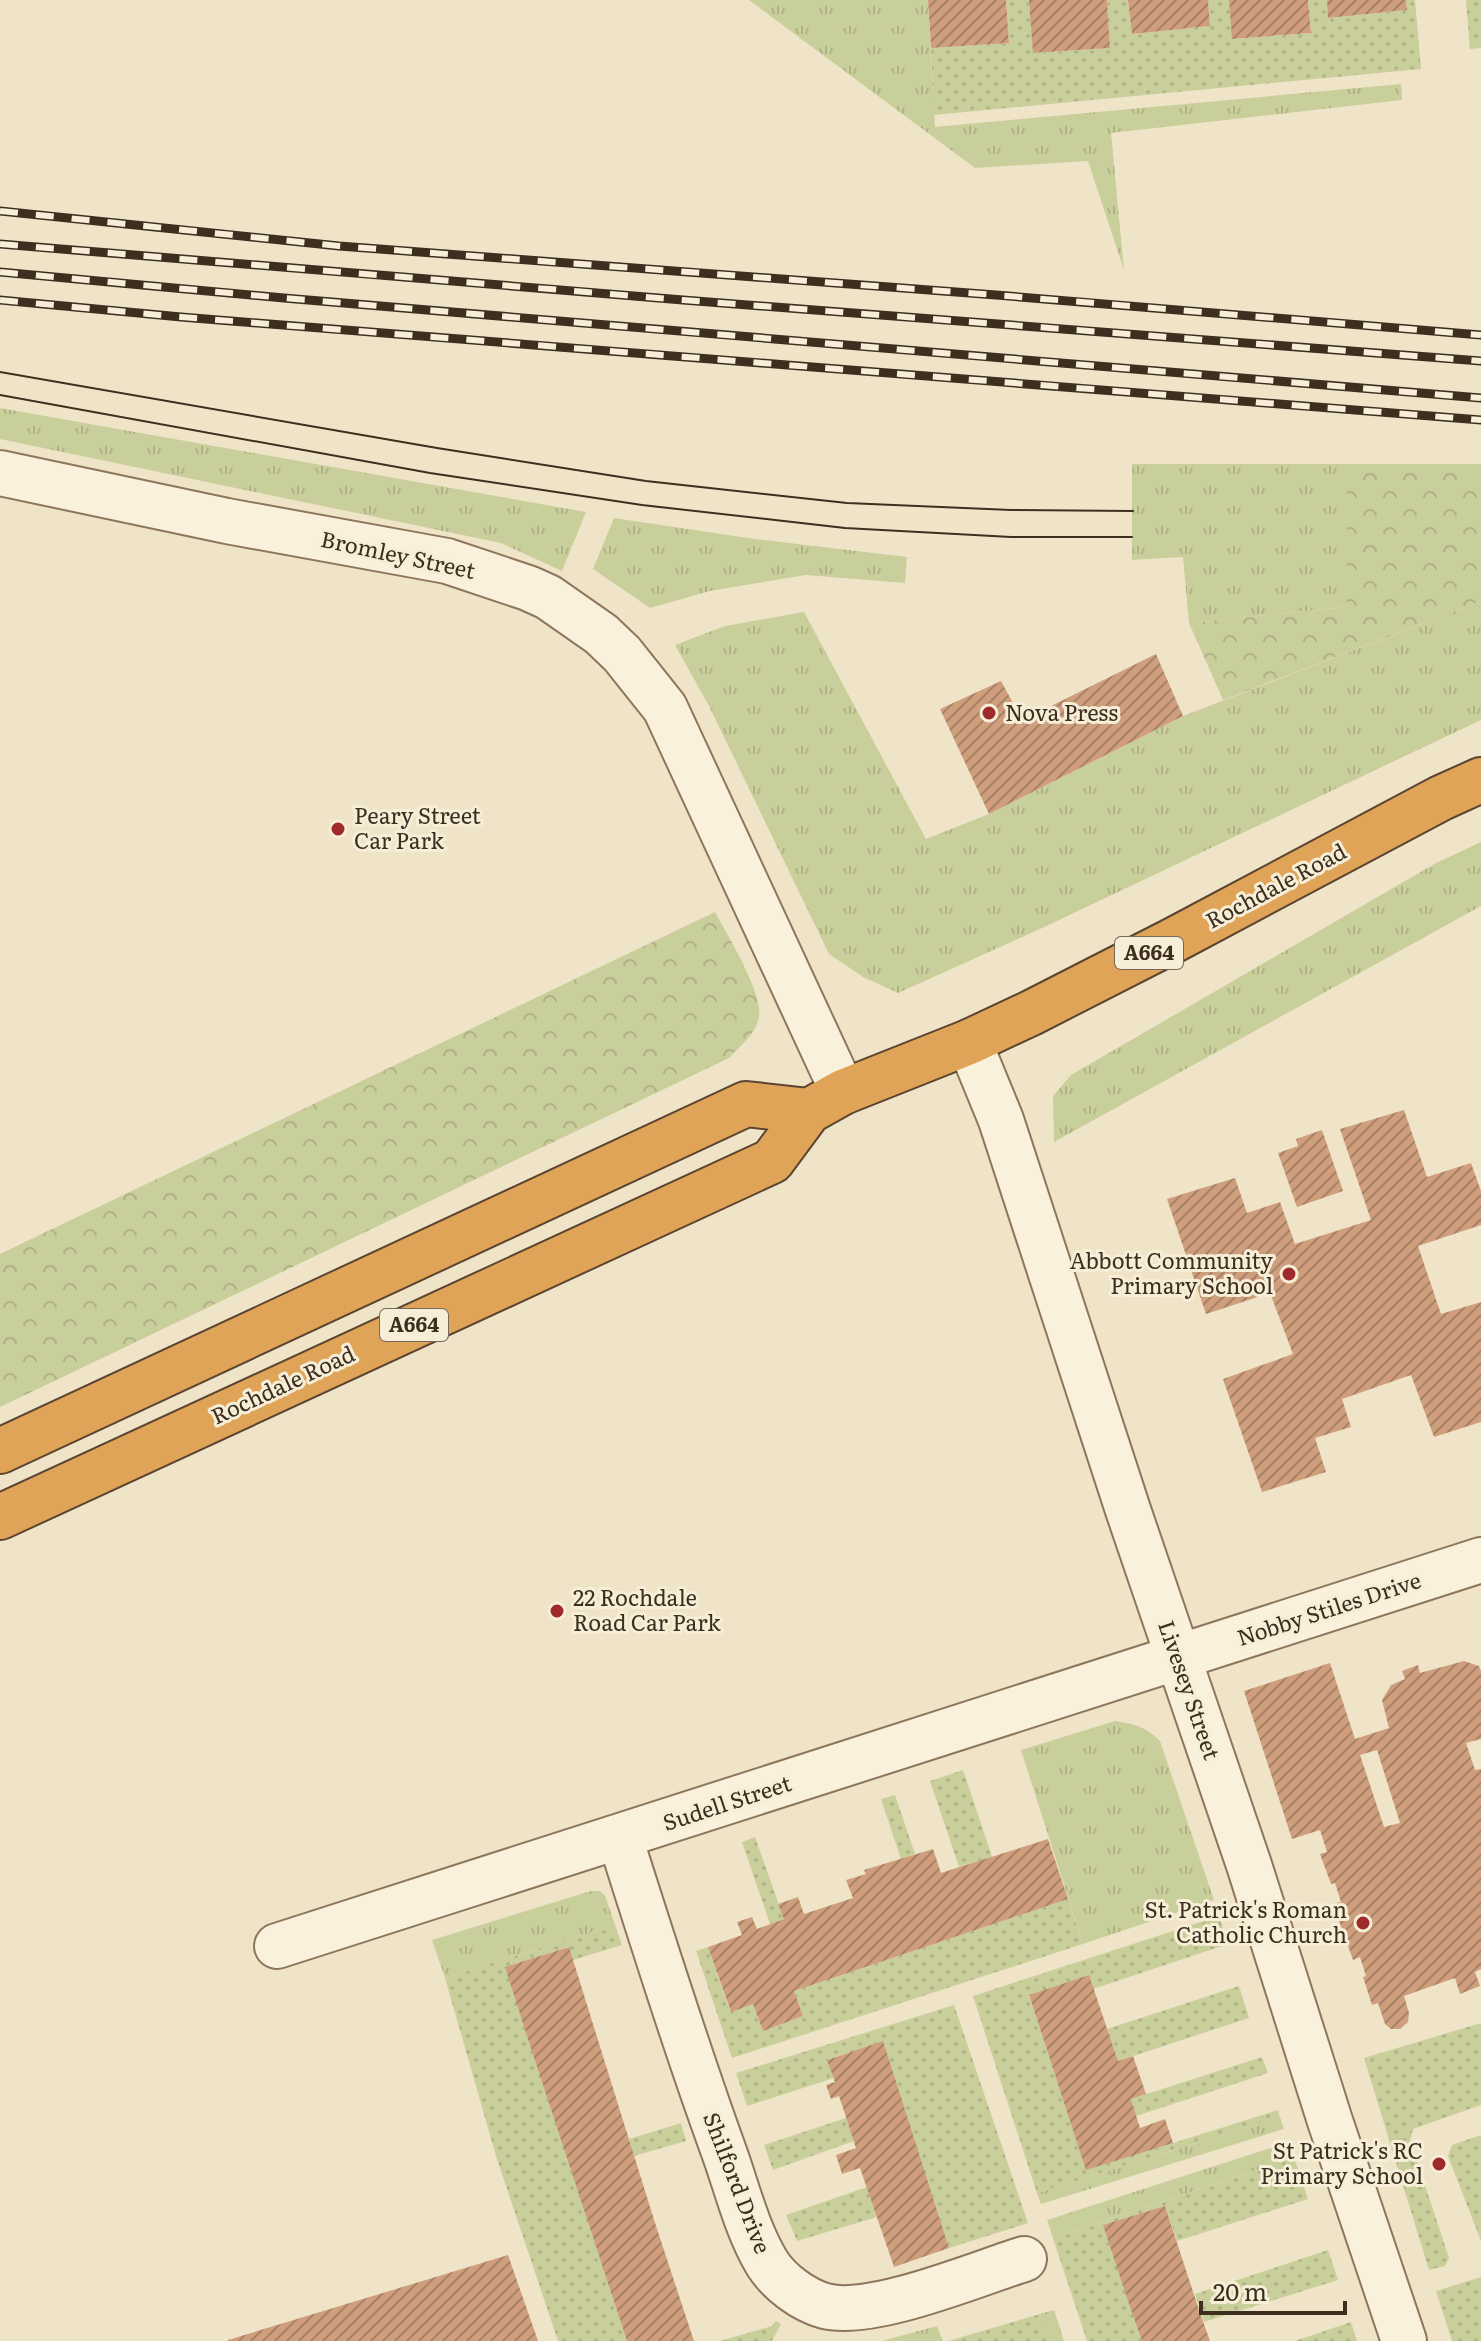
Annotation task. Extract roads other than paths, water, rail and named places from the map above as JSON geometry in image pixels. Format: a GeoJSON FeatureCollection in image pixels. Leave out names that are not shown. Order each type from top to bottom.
{"type":"FeatureCollection","features":[{"type":"Feature","properties":{"kind":"highway","name":"Rochdale Road"},"geometry":{"type":"LineString","coordinates":[[0,1451],[746,1104],[826,1102],[969,1042],[1174,940],[1441,798],[1481,780]]}},
{"type":"Feature","properties":{"kind":"highway","name":"Rochdale Road"},"geometry":{"type":"LineString","coordinates":[[0,1517],[772,1161],[826,1102]]}},
{"type":"Feature","properties":{"kind":"street","name":"Bromley Street"},"geometry":{"type":"LineString","coordinates":[[0,473],[227,521],[447,561],[548,597],[601,634],[622,654],[665,708],[826,1102]]}},
{"type":"Feature","properties":{"kind":"street","name":"Livesey Street"},"geometry":{"type":"LineString","coordinates":[[969,1042],[1001,1120],[1404,2341]]}},
{"type":"Feature","properties":{"kind":"street","name":"Nobby Stiles Drive"},"geometry":{"type":"LineString","coordinates":[[1178,1658],[1481,1560]]}},
{"type":"Feature","properties":{"kind":"street","name":"Sudell Street"},"geometry":{"type":"LineString","coordinates":[[277,1946],[1178,1658]]}},
{"type":"Feature","properties":{"kind":"street","name":"Shilford Drive"},"geometry":{"type":"LineString","coordinates":[[620,1838],[660,1966],[748,2221],[768,2263],[787,2285],[826,2306],[856,2308],[897,2300],[1024,2259]]}},
{"type":"Feature","properties":{"kind":"tram line"},"geometry":{"type":"LineString","coordinates":[[0,372],[646,481],[847,503],[1011,510],[1133,511]]}},
{"type":"Feature","properties":{"kind":"tram line"},"geometry":{"type":"LineString","coordinates":[[0,395],[430,473],[642,505],[845,528],[1011,537],[1132,537]]}},
{"type":"Feature","properties":{"kind":"railway"},"geometry":{"type":"LineString","coordinates":[[0,211],[339,246],[1481,335]]}},
{"type":"Feature","properties":{"kind":"railway"},"geometry":{"type":"LineString","coordinates":[[0,244],[1481,361]]}},
{"type":"Feature","properties":{"kind":"railway"},"geometry":{"type":"LineString","coordinates":[[0,272],[1481,398]]}},
{"type":"Feature","properties":{"kind":"railway"},"geometry":{"type":"LineString","coordinates":[[0,300],[1481,420]]}},
{"type":"Feature","properties":{"kind":"place","name":"Nova Press"},"geometry":{"type":"Point","coordinates":[989,713]}},
{"type":"Feature","properties":{"kind":"place","name":"Peary Street Car Park"},"geometry":{"type":"Point","coordinates":[338,829]}},
{"type":"Feature","properties":{"kind":"place","name":"Abbott Community Primary School"},"geometry":{"type":"Point","coordinates":[1289,1274]}},
{"type":"Feature","properties":{"kind":"place","name":"22 Rochdale Road Car Park"},"geometry":{"type":"Point","coordinates":[557,1611]}},
{"type":"Feature","properties":{"kind":"place","name":"St. Patrick's Roman Catholic Church"},"geometry":{"type":"Point","coordinates":[1363,1923]}},
{"type":"Feature","properties":{"kind":"place","name":"St Patrick's RC Primary School"},"geometry":{"type":"Point","coordinates":[1439,2164]}}]}
